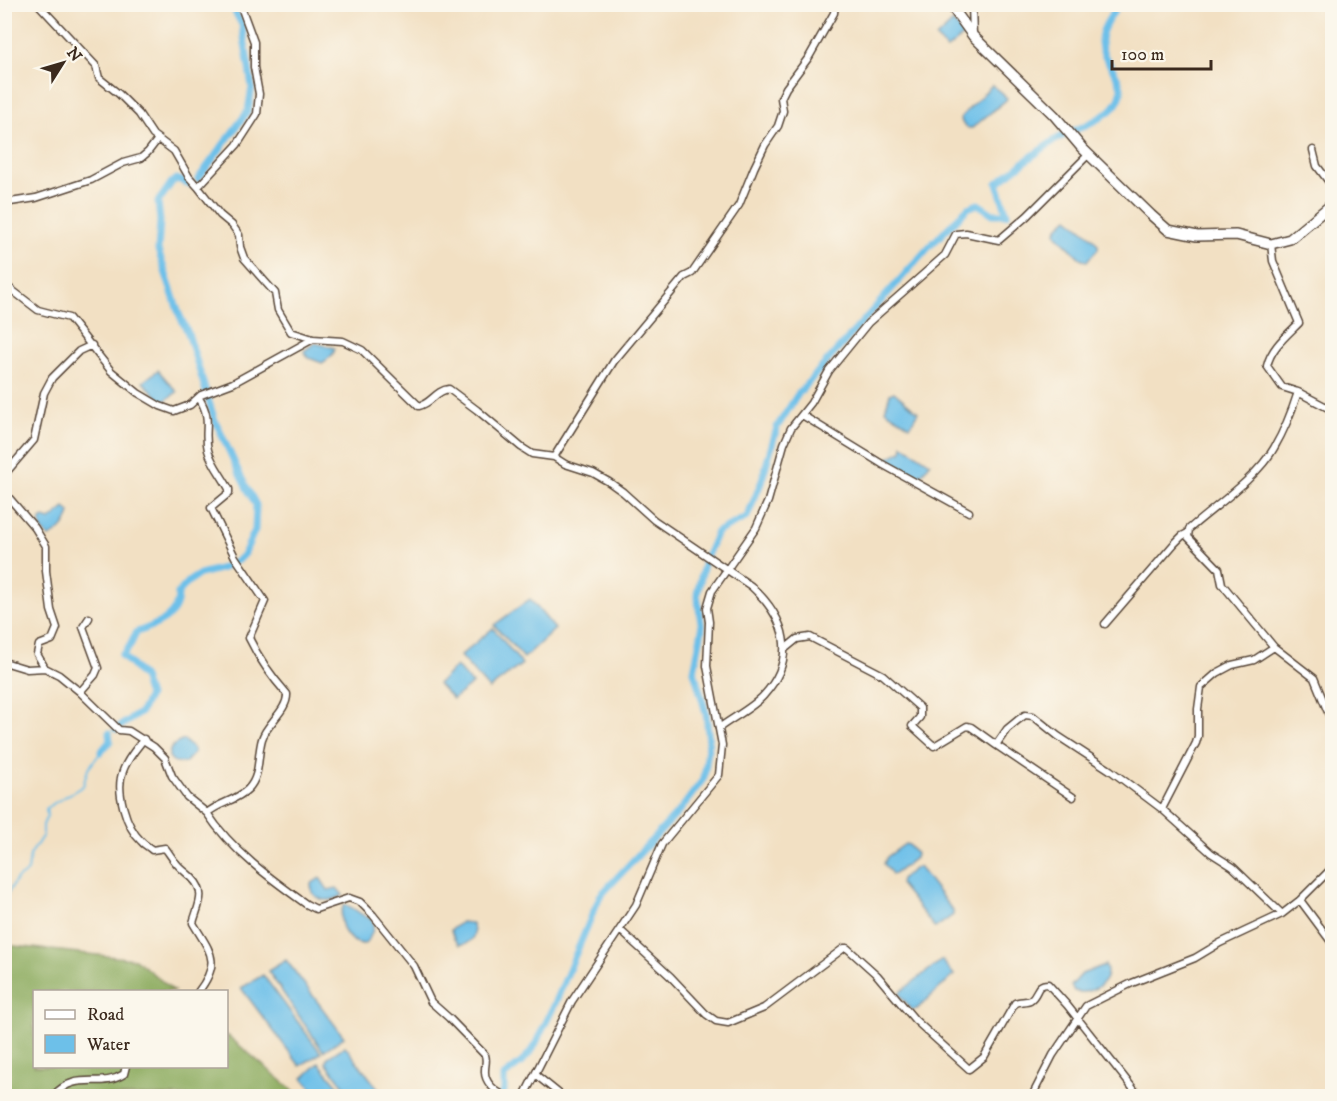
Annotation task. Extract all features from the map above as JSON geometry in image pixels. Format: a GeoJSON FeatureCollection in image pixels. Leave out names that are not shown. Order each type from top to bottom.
{"type":"FeatureCollection","features":[{"type":"Feature","properties":{"kind":"street"},"geometry":{"type":"LineString","coordinates":[[38,4],[96,66],[99,78],[119,94],[158,139],[174,151],[189,177],[220,215],[232,225],[239,235],[244,258],[275,293],[278,309],[291,332],[313,339],[343,341],[362,350],[419,406],[424,405],[443,389],[448,389],[532,454],[554,457],[565,464],[592,473],[609,482],[654,520],[727,569],[763,597],[781,625],[786,648],[780,671],[764,696],[719,728]]}},
{"type":"Feature","properties":{"kind":"street"},"geometry":{"type":"LineString","coordinates":[[198,187],[237,145],[257,114],[259,94],[254,67],[254,42],[240,4]]}},
{"type":"Feature","properties":{"kind":"street"},"geometry":{"type":"LineString","coordinates":[[554,457],[614,361],[684,278],[692,273],[739,205],[765,145],[778,126],[783,111],[781,98],[809,57],[834,13],[835,4]]}},
{"type":"Feature","properties":{"kind":"street"},"geometry":{"type":"LineString","coordinates":[[950,4],[973,36],[1053,115],[1085,151],[1168,230],[1197,236],[1236,235],[1271,244],[1290,239],[1332,204]]}},
{"type":"Feature","properties":{"kind":"street"},"geometry":{"type":"LineString","coordinates":[[972,4],[973,36]]}},
{"type":"Feature","properties":{"kind":"street"},"geometry":{"type":"LineString","coordinates":[[4,203],[36,198],[91,180],[123,163],[141,158],[158,139]]}},
{"type":"Feature","properties":{"kind":"street"},"geometry":{"type":"LineString","coordinates":[[1313,150],[1317,166],[1332,186]]}},
{"type":"Feature","properties":{"kind":"street"},"geometry":{"type":"LineString","coordinates":[[525,1096],[572,1001],[636,905],[662,843],[719,775],[722,745],[707,666],[709,622],[706,608],[712,591],[756,528],[768,501],[784,444],[791,428],[830,371],[868,323],[945,255],[956,234],[966,233],[999,240],[1027,216],[1085,151]]}},
{"type":"Feature","properties":{"kind":"street"},"geometry":{"type":"LineString","coordinates":[[1271,244],[1273,261],[1299,323],[1279,342],[1267,366],[1282,387],[1298,392],[1332,410]]}},
{"type":"Feature","properties":{"kind":"street"},"geometry":{"type":"LineString","coordinates":[[4,284],[38,310],[69,318],[111,370],[138,393],[174,411],[190,405],[201,395],[233,383],[313,339]]}},
{"type":"Feature","properties":{"kind":"street"},"geometry":{"type":"LineString","coordinates":[[4,475],[34,440],[44,393],[52,378],[79,351],[92,345]]}},
{"type":"Feature","properties":{"kind":"street"},"geometry":{"type":"LineString","coordinates":[[1105,624],[1174,544],[1267,458],[1294,406],[1298,392]]}},
{"type":"Feature","properties":{"kind":"street"},"geometry":{"type":"LineString","coordinates":[[199,398],[205,408],[208,421],[208,450],[229,489],[229,493],[211,508],[235,556],[265,601],[265,606],[255,621],[249,638],[271,676],[287,694],[287,699],[262,738],[254,781],[236,799],[215,806],[207,813]]}},
{"type":"Feature","properties":{"kind":"street"},"geometry":{"type":"LineString","coordinates":[[802,415],[882,464],[969,512]]}},
{"type":"Feature","properties":{"kind":"street"},"geometry":{"type":"LineString","coordinates":[[4,492],[35,528],[46,546],[46,571],[51,610],[57,628],[52,640],[39,645],[37,654],[45,669]]}},
{"type":"Feature","properties":{"kind":"street"},"geometry":{"type":"LineString","coordinates":[[1188,533],[1191,542],[1219,569],[1222,584],[1234,600],[1274,647],[1314,678],[1332,722]]}},
{"type":"Feature","properties":{"kind":"street"},"geometry":{"type":"LineString","coordinates":[[80,692],[98,668],[84,627],[89,618]]}},
{"type":"Feature","properties":{"kind":"street"},"geometry":{"type":"LineString","coordinates":[[786,648],[797,639],[810,637],[883,675],[920,708],[920,717],[912,726],[934,746],[967,726],[971,727],[1073,797]]}},
{"type":"Feature","properties":{"kind":"street"},"geometry":{"type":"LineString","coordinates":[[1162,809],[1196,744],[1202,687],[1217,673],[1232,665],[1254,660],[1274,647]]}},
{"type":"Feature","properties":{"kind":"street"},"geometry":{"type":"LineString","coordinates":[[4,662],[27,669],[45,669],[59,675],[80,692],[118,730],[129,731],[154,747],[165,758],[172,776],[187,797],[207,813],[218,830],[306,904],[316,909],[349,897],[360,902],[414,966],[431,1002],[485,1055],[486,1077],[497,1092],[505,1096]]}},
{"type":"Feature","properties":{"kind":"street"},"geometry":{"type":"LineString","coordinates":[[1326,706],[1332,701]]}},
{"type":"Feature","properties":{"kind":"street"},"geometry":{"type":"LineString","coordinates":[[996,745],[1007,729],[1018,720],[1025,715],[1033,716],[1162,809],[1184,831],[1258,888],[1282,914]]}},
{"type":"Feature","properties":{"kind":"street"},"geometry":{"type":"LineString","coordinates":[[144,740],[132,754],[123,770],[120,792],[134,832],[141,842],[152,850],[165,848],[177,865],[194,879],[199,889],[202,897],[193,923],[213,960],[210,974],[199,990]]}},
{"type":"Feature","properties":{"kind":"street"},"geometry":{"type":"LineString","coordinates":[[1032,1096],[1053,1055],[1086,1006],[1164,969],[1195,958],[1220,943],[1282,914],[1300,900],[1332,868]]}},
{"type":"Feature","properties":{"kind":"street"},"geometry":{"type":"LineString","coordinates":[[1300,900],[1332,943]]}},
{"type":"Feature","properties":{"kind":"street"},"geometry":{"type":"LineString","coordinates":[[620,930],[671,977],[706,1014],[716,1021],[728,1023],[764,1008],[847,948],[877,975],[915,1020],[969,1069],[984,1057],[1015,1003],[1028,1001],[1033,998],[1038,987],[1048,984],[1139,1096]]}},
{"type":"Feature","properties":{"kind":"street"},"geometry":{"type":"LineString","coordinates":[[53,1096],[66,1085],[76,1081],[116,1079],[124,1074],[126,1068]]}},
{"type":"Feature","properties":{"kind":"street"},"geometry":{"type":"LineString","coordinates":[[536,1076],[562,1096]]}},
{"type":"Feature","properties":{"kind":"green space"},"geometry":{"type":"Polygon","coordinates":[[[5,945],[135,959],[173,990],[33,990],[33,1068],[228,1068],[228,1036],[300,1096],[5,1096],[5,945]]]}},
{"type":"Feature","properties":{"kind":"water"},"geometry":{"type":"Polygon","coordinates":[[[953,22],[964,35],[947,49],[936,38],[953,22]]]}},
{"type":"Feature","properties":{"kind":"water"},"geometry":{"type":"Polygon","coordinates":[[[992,85],[1007,98],[1006,100],[972,128],[965,127],[961,117],[992,85]]]}},
{"type":"Feature","properties":{"kind":"water"},"geometry":{"type":"Polygon","coordinates":[[[1068,218],[1093,238],[1098,245],[1098,249],[1087,261],[1082,260],[1057,235],[1058,227],[1068,218]]]}},
{"type":"Feature","properties":{"kind":"water"},"geometry":{"type":"Polygon","coordinates":[[[315,343],[335,348],[332,355],[322,363],[305,354],[304,351],[315,343]]]}},
{"type":"Feature","properties":{"kind":"water"},"geometry":{"type":"Polygon","coordinates":[[[158,370],[177,392],[163,402],[143,382],[158,370]]]}},
{"type":"Feature","properties":{"kind":"water"},"geometry":{"type":"Polygon","coordinates":[[[894,392],[918,412],[910,426],[885,410],[890,394],[894,392]]]}},
{"type":"Feature","properties":{"kind":"water"},"geometry":{"type":"Polygon","coordinates":[[[903,445],[930,463],[918,479],[886,459],[902,451],[903,445]]]}},
{"type":"Feature","properties":{"kind":"water"},"geometry":{"type":"Polygon","coordinates":[[[65,508],[70,512],[65,524],[49,537],[42,530],[41,520],[44,518],[50,520],[65,508]]]}},
{"type":"Feature","properties":{"kind":"water"},"geometry":{"type":"Polygon","coordinates":[[[530,599],[555,629],[524,658],[494,625],[530,599]]]}},
{"type":"Feature","properties":{"kind":"water"},"geometry":{"type":"Polygon","coordinates":[[[493,628],[522,664],[489,689],[460,656],[493,628]]]}},
{"type":"Feature","properties":{"kind":"water"},"geometry":{"type":"Polygon","coordinates":[[[456,666],[472,684],[453,699],[438,684],[456,666]]]}},
{"type":"Feature","properties":{"kind":"water"},"geometry":{"type":"Polygon","coordinates":[[[184,740],[194,750],[194,753],[185,763],[174,762],[169,757],[170,750],[175,744],[184,740]]]}},
{"type":"Feature","properties":{"kind":"water"},"geometry":{"type":"Polygon","coordinates":[[[905,844],[909,845],[916,854],[915,858],[892,874],[884,864],[887,857],[905,844]]]}},
{"type":"Feature","properties":{"kind":"water"},"geometry":{"type":"Polygon","coordinates":[[[917,867],[953,911],[953,915],[935,928],[900,884],[901,879],[917,867]]]}},
{"type":"Feature","properties":{"kind":"water"},"geometry":{"type":"Polygon","coordinates":[[[320,878],[328,890],[337,888],[343,895],[327,900],[318,898],[311,884],[320,878]]]}},
{"type":"Feature","properties":{"kind":"water"},"geometry":{"type":"Polygon","coordinates":[[[344,905],[371,918],[372,931],[364,944],[352,940],[344,930],[341,918],[344,905]]]}},
{"type":"Feature","properties":{"kind":"water"},"geometry":{"type":"Polygon","coordinates":[[[461,922],[471,923],[474,935],[467,943],[459,945],[451,930],[461,922]]]}},
{"type":"Feature","properties":{"kind":"water"},"geometry":{"type":"Polygon","coordinates":[[[286,960],[344,1037],[323,1051],[268,971],[286,960]]]}},
{"type":"Feature","properties":{"kind":"water"},"geometry":{"type":"Polygon","coordinates":[[[942,960],[954,975],[917,1009],[912,1010],[900,992],[942,960]]]}},
{"type":"Feature","properties":{"kind":"water"},"geometry":{"type":"Polygon","coordinates":[[[1105,965],[1106,977],[1098,987],[1086,992],[1074,991],[1071,986],[1082,974],[1105,965]]]}},
{"type":"Feature","properties":{"kind":"water"},"geometry":{"type":"Polygon","coordinates":[[[263,975],[321,1053],[300,1066],[241,988],[263,975]]]}},
{"type":"Feature","properties":{"kind":"water"},"geometry":{"type":"Polygon","coordinates":[[[345,1046],[383,1096],[352,1096],[326,1063],[327,1058],[345,1046]]]}},
{"type":"Feature","properties":{"kind":"water"},"geometry":{"type":"Polygon","coordinates":[[[319,1063],[347,1096],[318,1096],[303,1078],[319,1063]]]}},
{"type":"Feature","properties":{"kind":"waterway"},"geometry":{"type":"LineString","coordinates":[[198,179],[248,111],[252,87],[242,25],[231,4]]}},
{"type":"Feature","properties":{"kind":"waterway"},"geometry":{"type":"LineString","coordinates":[[500,1096],[504,1091],[504,1076],[522,1062],[533,1049],[554,1006],[600,896],[681,809],[704,778],[709,742],[706,713],[694,671],[702,630],[697,594],[705,560],[717,532],[747,517],[761,483],[777,427],[798,394],[929,247],[968,208],[978,204],[993,214],[1007,214],[997,183],[1049,144],[1101,117],[1113,108],[1119,99],[1121,90],[1116,74],[1102,50],[1101,36],[1119,4]]}},
{"type":"Feature","properties":{"kind":"waterway"},"geometry":{"type":"LineString","coordinates":[[116,729],[141,712],[149,696],[143,677],[122,655],[130,647],[137,632],[159,623],[171,614],[175,608],[178,593],[189,581],[200,574],[223,568],[238,560],[244,554],[255,530],[256,505],[214,418],[188,333],[179,314],[158,250],[160,221],[158,202],[172,182],[177,179],[189,184]]}},
{"type":"Feature","properties":{"kind":"waterway"},"geometry":{"type":"LineString","coordinates":[[101,752],[110,741],[109,733]]}},
{"type":"Feature","properties":{"kind":"waterway"},"geometry":{"type":"LineString","coordinates":[[4,905],[7,894],[17,879],[28,871],[30,855],[43,835],[43,825],[47,816],[46,808],[83,786],[88,769],[101,752]]}}]}
